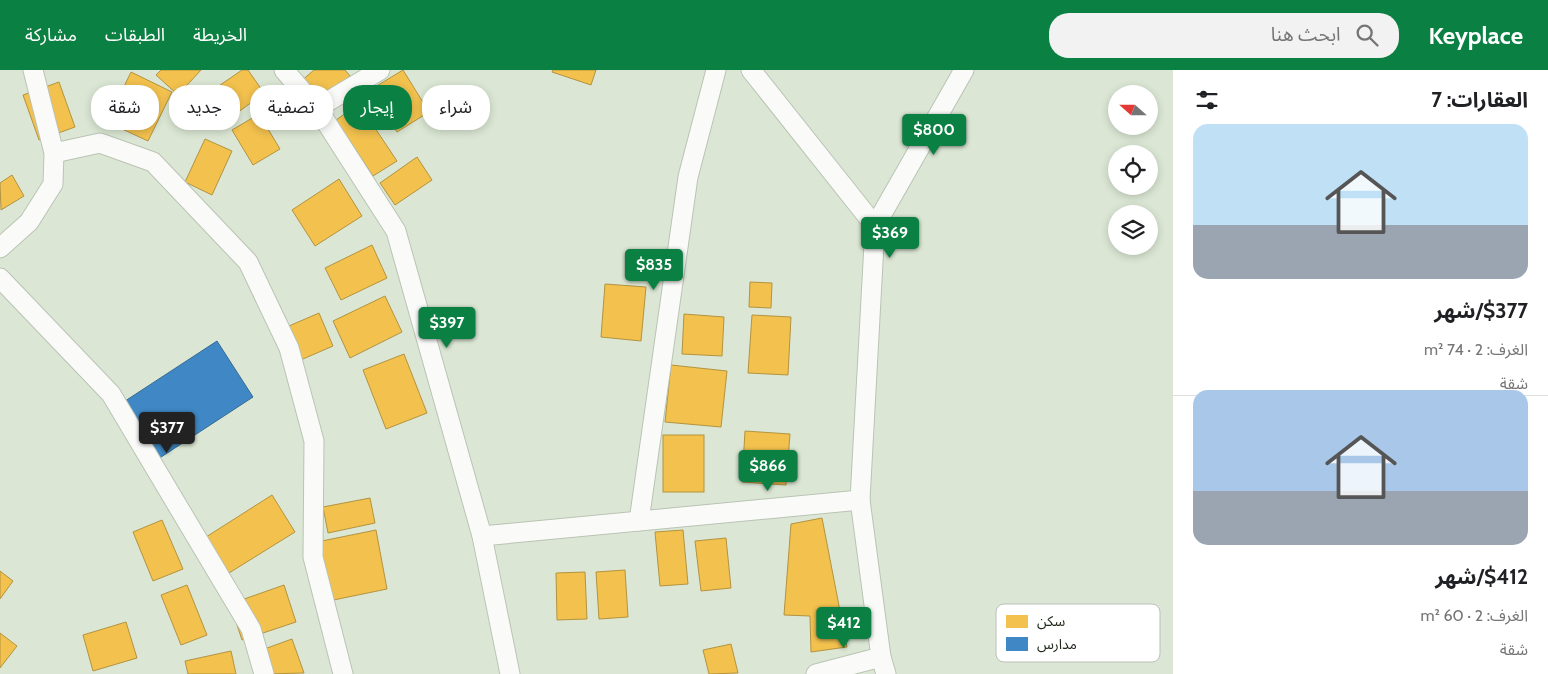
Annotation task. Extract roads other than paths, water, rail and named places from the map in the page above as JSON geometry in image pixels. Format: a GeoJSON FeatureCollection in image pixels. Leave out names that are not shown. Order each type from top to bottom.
{"type":"FeatureCollection","features":[{"type":"Feature","properties":{"kind":"street"},"geometry":{"type":"LineString","coordinates":[[0,248],[29,222],[53,184],[54,153],[33,70]]}},
{"type":"Feature","properties":{"kind":"street"},"geometry":{"type":"LineString","coordinates":[[284,70],[297,85]]}},
{"type":"Feature","properties":{"kind":"street"},"geometry":{"type":"LineString","coordinates":[[333,98],[380,70]]}},
{"type":"Feature","properties":{"kind":"street"},"geometry":{"type":"LineString","coordinates":[[638,521],[688,177],[716,70]]}},
{"type":"Feature","properties":{"kind":"street"},"geometry":{"type":"LineString","coordinates":[[751,70],[874,226]]}},
{"type":"Feature","properties":{"kind":"street"},"geometry":{"type":"LineString","coordinates":[[816,674],[884,666],[860,500],[874,226],[964,70]]}},
{"type":"Feature","properties":{"kind":"street"},"geometry":{"type":"LineString","coordinates":[[331,130],[396,232],[482,536],[510,674]]}},
{"type":"Feature","properties":{"kind":"street"},"geometry":{"type":"LineString","coordinates":[[54,153],[100,143],[153,162],[248,262],[289,348],[314,442],[313,557],[343,674]]}},
{"type":"Feature","properties":{"kind":"street"},"geometry":{"type":"LineString","coordinates":[[0,278],[111,394],[251,629],[264,674]]}},
{"type":"Feature","properties":{"kind":"street"},"geometry":{"type":"LineString","coordinates":[[482,536],[860,500]]}}]}
